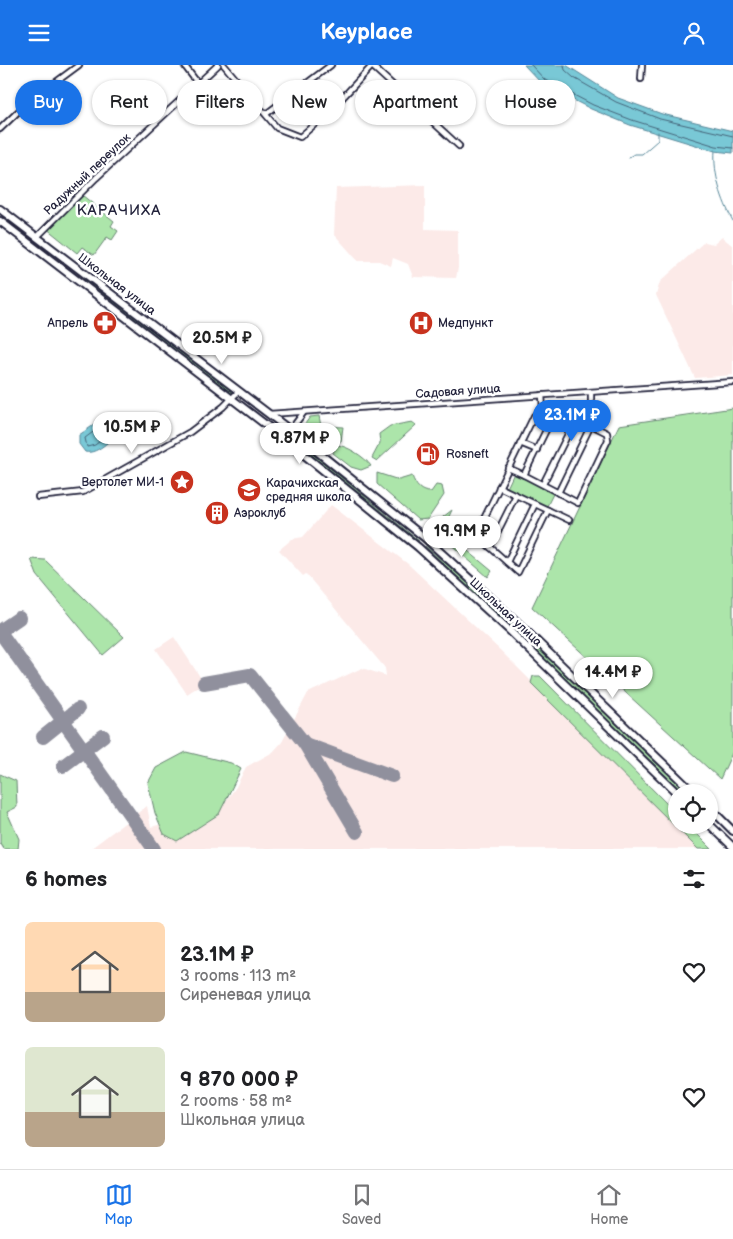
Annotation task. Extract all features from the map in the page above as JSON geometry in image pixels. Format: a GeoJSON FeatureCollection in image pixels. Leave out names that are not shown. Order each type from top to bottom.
{"type":"FeatureCollection","features":[{"type":"Feature","properties":{"kind":"main road","name":"Школьная улица"},"geometry":{"type":"LineString","coordinates":[[0,209],[269,414],[425,539],[517,622],[685,784]]}},
{"type":"Feature","properties":{"kind":"main road","name":"Школьная улица"},"geometry":{"type":"LineString","coordinates":[[0,221],[262,423],[418,547],[497,618],[668,784]]}},
{"type":"Feature","properties":{"kind":"main road"},"geometry":{"type":"LineString","coordinates":[[31,245],[37,237]]}},
{"type":"Feature","properties":{"kind":"main road"},"geometry":{"type":"LineString","coordinates":[[262,423],[269,414]]}},
{"type":"Feature","properties":{"kind":"main road"},"geometry":{"type":"LineString","coordinates":[[418,547],[425,539]]}},
{"type":"Feature","properties":{"kind":"main road"},"geometry":{"type":"LineString","coordinates":[[718,816],[733,831]]}},
{"type":"Feature","properties":{"kind":"main road"},"geometry":{"type":"LineString","coordinates":[[718,832],[733,847]]}},
{"type":"Feature","properties":{"kind":"street"},"geometry":{"type":"LineString","coordinates":[[0,129],[25,105],[78,65]]}},
{"type":"Feature","properties":{"kind":"street"},"geometry":{"type":"LineString","coordinates":[[184,65],[195,80]]}},
{"type":"Feature","properties":{"kind":"street","name":"Радужный переулок"},"geometry":{"type":"LineString","coordinates":[[204,80],[218,65]]}},
{"type":"Feature","properties":{"kind":"street"},"geometry":{"type":"LineString","coordinates":[[224,65],[277,128],[300,137],[330,111],[372,65],[459,146]]}},
{"type":"Feature","properties":{"kind":"street"},"geometry":{"type":"LineString","coordinates":[[266,113],[331,65]]}},
{"type":"Feature","properties":{"kind":"street"},"geometry":{"type":"LineString","coordinates":[[641,79],[642,65]]}},
{"type":"Feature","properties":{"kind":"street","name":"Радужный переулок"},"geometry":{"type":"LineString","coordinates":[[37,237],[96,178],[177,105]]}},
{"type":"Feature","properties":{"kind":"street","name":"Садовая улица"},"geometry":{"type":"LineString","coordinates":[[269,414],[733,382]]}},
{"type":"Feature","properties":{"kind":"street"},"geometry":{"type":"LineString","coordinates":[[38,497],[83,492],[190,432],[232,400],[239,391]]}},
{"type":"Feature","properties":{"kind":"street"},"geometry":{"type":"LineString","coordinates":[[558,493],[591,425],[591,392]]}},
{"type":"Feature","properties":{"kind":"street"},"geometry":{"type":"LineString","coordinates":[[541,413],[542,395]]}},
{"type":"Feature","properties":{"kind":"street"},"geometry":{"type":"LineString","coordinates":[[298,437],[295,423],[304,412]]}},
{"type":"Feature","properties":{"kind":"street"},"geometry":{"type":"LineString","coordinates":[[508,468],[578,503],[608,440],[607,433],[591,425],[551,420],[541,413]]}},
{"type":"Feature","properties":{"kind":"street"},"geometry":{"type":"LineString","coordinates":[[541,413],[534,416],[476,535],[518,572],[548,510]]}},
{"type":"Feature","properties":{"kind":"street"},"geometry":{"type":"LineString","coordinates":[[524,475],[551,420]]}},
{"type":"Feature","properties":{"kind":"street"},"geometry":{"type":"LineString","coordinates":[[543,485],[574,423]]}},
{"type":"Feature","properties":{"kind":"street"},"geometry":{"type":"LineString","coordinates":[[520,443],[537,450]]}},
{"type":"Feature","properties":{"kind":"street"},"geometry":{"type":"LineString","coordinates":[[499,487],[569,520]]}},
{"type":"Feature","properties":{"kind":"street"},"geometry":{"type":"LineString","coordinates":[[490,547],[516,495]]}},
{"type":"Feature","properties":{"kind":"street"},"geometry":{"type":"LineString","coordinates":[[506,562],[535,504]]}},
{"type":"Feature","properties":{"kind":"shaded area"},"geometry":{"type":"Polygon","coordinates":[[[425,185],[425,229],[458,230],[458,268],[456,278],[413,277],[408,264],[393,258],[391,266],[379,261],[358,261],[334,234],[336,188],[425,185]]]}},
{"type":"Feature","properties":{"kind":"shaded area"},"geometry":{"type":"Polygon","coordinates":[[[722,237],[733,246],[733,375],[695,378],[656,295],[660,282],[704,242],[714,244],[722,237]]]}},
{"type":"Feature","properties":{"kind":"shaded area"},"geometry":{"type":"Polygon","coordinates":[[[331,505],[408,564],[501,651],[668,818],[668,834],[684,834],[699,849],[90,849],[147,806],[151,827],[220,809],[236,787],[246,767],[273,752],[282,742],[308,693],[362,668],[386,676],[385,668],[306,574],[303,576],[279,550],[292,539],[303,537],[331,505]]]}},
{"type":"Feature","properties":{"kind":"shaded area"},"geometry":{"type":"Polygon","coordinates":[[[174,637],[204,683],[187,694],[156,649],[174,637]]]}},
{"type":"Feature","properties":{"kind":"green space"},"geometry":{"type":"Polygon","coordinates":[[[82,195],[114,221],[111,226],[118,231],[112,240],[107,237],[94,255],[82,247],[77,253],[46,228],[82,195]]]}},
{"type":"Feature","properties":{"kind":"green space"},"geometry":{"type":"Polygon","coordinates":[[[83,277],[234,392],[232,394],[81,279],[83,277]]]}},
{"type":"Feature","properties":{"kind":"green space"},"geometry":{"type":"Polygon","coordinates":[[[733,408],[733,751],[720,779],[532,607],[619,425],[733,408]]]}},
{"type":"Feature","properties":{"kind":"green space"},"geometry":{"type":"Polygon","coordinates":[[[319,416],[321,426],[343,427],[341,441],[325,443],[326,434],[317,432],[313,436],[302,428],[310,417],[319,416]]]}},
{"type":"Feature","properties":{"kind":"green space"},"geometry":{"type":"Polygon","coordinates":[[[412,422],[416,425],[377,461],[372,458],[380,443],[379,434],[390,426],[412,422]]]}},
{"type":"Feature","properties":{"kind":"green space"},"geometry":{"type":"Polygon","coordinates":[[[274,424],[419,541],[416,541],[274,426],[274,424]]]}},
{"type":"Feature","properties":{"kind":"green space"},"geometry":{"type":"Polygon","coordinates":[[[336,445],[355,452],[371,466],[361,470],[351,467],[333,453],[336,445]]]}},
{"type":"Feature","properties":{"kind":"green space"},"geometry":{"type":"Polygon","coordinates":[[[515,471],[526,476],[525,479],[554,492],[546,508],[507,488],[515,471]]]}},
{"type":"Feature","properties":{"kind":"green space"},"geometry":{"type":"Polygon","coordinates":[[[377,473],[399,480],[412,476],[421,490],[431,492],[436,485],[442,486],[444,495],[428,519],[418,520],[377,484],[377,473]]]}},
{"type":"Feature","properties":{"kind":"green space"},"geometry":{"type":"Polygon","coordinates":[[[452,510],[445,525],[462,546],[492,571],[488,577],[448,542],[449,537],[440,535],[435,530],[443,517],[452,510]]]}},
{"type":"Feature","properties":{"kind":"green space"},"geometry":{"type":"Polygon","coordinates":[[[425,546],[483,595],[680,784],[675,784],[425,546]]]}},
{"type":"Feature","properties":{"kind":"green space"},"geometry":{"type":"Polygon","coordinates":[[[31,559],[45,560],[124,637],[103,655],[37,575],[31,559]]]}},
{"type":"Feature","properties":{"kind":"green space"},"geometry":{"type":"Polygon","coordinates":[[[533,676],[540,676],[668,805],[668,819],[531,683],[533,676]]]}},
{"type":"Feature","properties":{"kind":"green space"},"geometry":{"type":"Polygon","coordinates":[[[186,752],[231,763],[241,769],[219,814],[177,841],[164,834],[155,813],[148,783],[156,768],[186,752]]]}},
{"type":"Feature","properties":{"kind":"green space"},"geometry":{"type":"Polygon","coordinates":[[[0,774],[16,781],[17,807],[7,812],[19,839],[18,849],[4,849],[0,843],[0,774]]]}},
{"type":"Feature","properties":{"kind":"green space"},"geometry":{"type":"Polygon","coordinates":[[[683,834],[697,834],[712,849],[698,849],[683,834]]]}},
{"type":"Feature","properties":{"kind":"water"},"geometry":{"type":"Polygon","coordinates":[[[524,65],[566,65],[618,98],[662,114],[733,131],[733,153],[715,151],[630,125],[591,109],[575,101],[575,80],[538,80],[524,65]]]}},
{"type":"Feature","properties":{"kind":"water"},"geometry":{"type":"Polygon","coordinates":[[[118,414],[125,421],[124,429],[101,448],[85,452],[79,444],[79,435],[97,423],[118,414]]]}},
{"type":"Feature","properties":{"kind":"waterway"},"geometry":{"type":"LineString","coordinates":[[629,157],[634,154],[642,154],[658,140],[658,132]]}},
{"type":"Feature","properties":{"kind":"waterway"},"geometry":{"type":"LineString","coordinates":[[715,150],[715,169],[719,187],[733,221]]}},
{"type":"Feature","properties":{"kind":"taxiway"},"geometry":{"type":"LineString","coordinates":[[0,631],[19,618]]}},
{"type":"Feature","properties":{"kind":"taxiway"},"geometry":{"type":"LineString","coordinates":[[0,632],[154,849]]}},
{"type":"Feature","properties":{"kind":"taxiway"},"geometry":{"type":"LineString","coordinates":[[204,683],[250,675],[305,744],[357,832]]}},
{"type":"Feature","properties":{"kind":"taxiway"},"geometry":{"type":"LineString","coordinates":[[43,737],[78,709]]}},
{"type":"Feature","properties":{"kind":"taxiway"},"geometry":{"type":"LineString","coordinates":[[63,766],[103,736]]}},
{"type":"Feature","properties":{"kind":"taxiway"},"geometry":{"type":"LineString","coordinates":[[305,744],[392,776]]}},
{"type":"Feature","properties":{"kind":"place","name":"Апрель"},"geometry":{"type":"Point","coordinates":[105,323]}},
{"type":"Feature","properties":{"kind":"place","name":"Медпункт"},"geometry":{"type":"Point","coordinates":[421,323]}},
{"type":"Feature","properties":{"kind":"place","name":"Rosneft"},"geometry":{"type":"Point","coordinates":[428,454]}},
{"type":"Feature","properties":{"kind":"place","name":"Вертолет МИ-1"},"geometry":{"type":"Point","coordinates":[182,482]}},
{"type":"Feature","properties":{"kind":"place","name":"Карачихская средняя школа"},"geometry":{"type":"Point","coordinates":[249,490]}},
{"type":"Feature","properties":{"kind":"place","name":"Аэроклуб"},"geometry":{"type":"Point","coordinates":[217,513]}},
{"type":"Feature","properties":{"kind":"district","name":"КАРАЧИХА"},"geometry":{"type":"Point","coordinates":[119,210]}}]}
